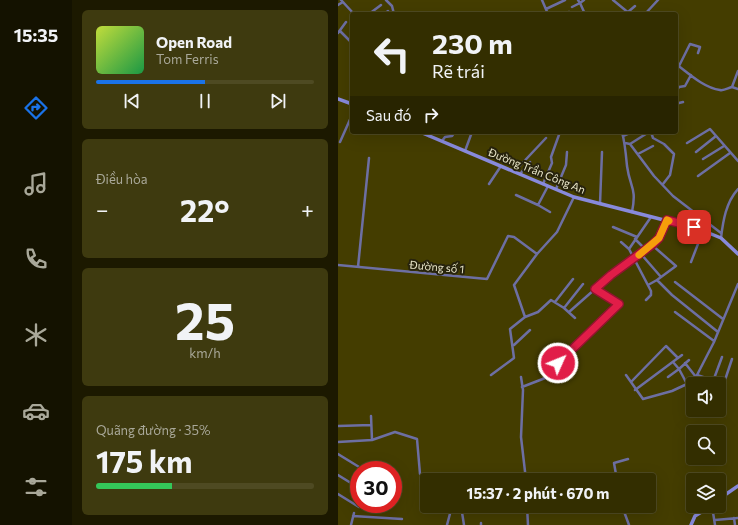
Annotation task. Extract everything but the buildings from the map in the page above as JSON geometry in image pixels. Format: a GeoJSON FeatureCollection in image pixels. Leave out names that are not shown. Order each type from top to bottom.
{"type":"FeatureCollection","features":[{"type":"Feature","properties":{"kind":"main road"},"geometry":{"type":"LineString","coordinates":[[338,99],[350,103]]}},
{"type":"Feature","properties":{"kind":"main road","name":"Đường Trần Công An"},"geometry":{"type":"LineString","coordinates":[[430,134],[442,141],[574,197],[600,205],[667,220],[721,238]]}},
{"type":"Feature","properties":{"kind":"main road"},"geometry":{"type":"LineString","coordinates":[[721,238],[738,254]]}},
{"type":"Feature","properties":{"kind":"main road"},"geometry":{"type":"LineString","coordinates":[[726,494],[738,486]]}},
{"type":"Feature","properties":{"kind":"main road"},"geometry":{"type":"LineString","coordinates":[[691,525],[695,516],[700,513]]}},
{"type":"Feature","properties":{"kind":"street"},"geometry":{"type":"LineString","coordinates":[[386,0],[390,2],[393,12]]}},
{"type":"Feature","properties":{"kind":"street"},"geometry":{"type":"LineString","coordinates":[[542,0],[547,12]]}},
{"type":"Feature","properties":{"kind":"street"},"geometry":{"type":"LineString","coordinates":[[546,9],[565,0]]}},
{"type":"Feature","properties":{"kind":"street"},"geometry":{"type":"LineString","coordinates":[[578,0],[584,12]]}},
{"type":"Feature","properties":{"kind":"street"},"geometry":{"type":"LineString","coordinates":[[572,7],[584,0]]}},
{"type":"Feature","properties":{"kind":"street"},"geometry":{"type":"LineString","coordinates":[[613,0],[628,12]]}},
{"type":"Feature","properties":{"kind":"street"},"geometry":{"type":"LineString","coordinates":[[646,12],[658,0]]}},
{"type":"Feature","properties":{"kind":"street"},"geometry":{"type":"LineString","coordinates":[[338,5],[342,1],[352,12]]}},
{"type":"Feature","properties":{"kind":"street"},"geometry":{"type":"LineString","coordinates":[[372,12],[381,5]]}},
{"type":"Feature","properties":{"kind":"street"},"geometry":{"type":"LineString","coordinates":[[630,12],[635,6]]}},
{"type":"Feature","properties":{"kind":"street"},"geometry":{"type":"LineString","coordinates":[[346,22],[339,32],[350,41]]}},
{"type":"Feature","properties":{"kind":"street"},"geometry":{"type":"LineString","coordinates":[[678,63],[690,44],[700,47],[698,53]]}},
{"type":"Feature","properties":{"kind":"street"},"geometry":{"type":"LineString","coordinates":[[678,66],[717,90],[724,90],[732,87],[738,89]]}},
{"type":"Feature","properties":{"kind":"street"},"geometry":{"type":"LineString","coordinates":[[732,87],[738,71]]}},
{"type":"Feature","properties":{"kind":"street"},"geometry":{"type":"LineString","coordinates":[[678,88],[685,86],[691,75]]}},
{"type":"Feature","properties":{"kind":"street"},"geometry":{"type":"LineString","coordinates":[[678,103],[683,102]]}},
{"type":"Feature","properties":{"kind":"street"},"geometry":{"type":"LineString","coordinates":[[340,142],[350,120]]}},
{"type":"Feature","properties":{"kind":"street"},"geometry":{"type":"LineString","coordinates":[[687,143],[710,129],[738,161]]}},
{"type":"Feature","properties":{"kind":"street"},"geometry":{"type":"LineString","coordinates":[[442,141],[445,137],[452,136],[453,134]]}},
{"type":"Feature","properties":{"kind":"street"},"geometry":{"type":"LineString","coordinates":[[465,151],[471,134]]}},
{"type":"Feature","properties":{"kind":"street"},"geometry":{"type":"LineString","coordinates":[[543,184],[552,163],[551,157],[559,134]]}},
{"type":"Feature","properties":{"kind":"street"},"geometry":{"type":"LineString","coordinates":[[628,134],[623,136],[627,166],[635,193],[631,212]]}},
{"type":"Feature","properties":{"kind":"street"},"geometry":{"type":"LineString","coordinates":[[630,144],[647,134]]}},
{"type":"Feature","properties":{"kind":"street"},"geometry":{"type":"LineString","coordinates":[[651,134],[653,138],[664,144],[674,154],[670,175],[663,184]]}},
{"type":"Feature","properties":{"kind":"street"},"geometry":{"type":"LineString","coordinates":[[696,152],[716,136]]}},
{"type":"Feature","properties":{"kind":"street"},"geometry":{"type":"LineString","coordinates":[[514,172],[546,138]]}},
{"type":"Feature","properties":{"kind":"street"},"geometry":{"type":"LineString","coordinates":[[625,143],[630,144],[673,196],[721,233]]}},
{"type":"Feature","properties":{"kind":"street"},"geometry":{"type":"LineString","coordinates":[[638,154],[653,146]]}},
{"type":"Feature","properties":{"kind":"street"},"geometry":{"type":"LineString","coordinates":[[703,159],[724,146]]}},
{"type":"Feature","properties":{"kind":"street"},"geometry":{"type":"LineString","coordinates":[[556,189],[566,165],[567,152]]}},
{"type":"Feature","properties":{"kind":"street"},"geometry":{"type":"LineString","coordinates":[[600,205],[602,152]]}},
{"type":"Feature","properties":{"kind":"street"},"geometry":{"type":"LineString","coordinates":[[698,176],[730,153]]}},
{"type":"Feature","properties":{"kind":"street"},"geometry":{"type":"LineString","coordinates":[[358,267],[369,158]]}},
{"type":"Feature","properties":{"kind":"street"},"geometry":{"type":"LineString","coordinates":[[520,174],[530,162]]}},
{"type":"Feature","properties":{"kind":"street"},"geometry":{"type":"LineString","coordinates":[[488,184],[501,166]]}},
{"type":"Feature","properties":{"kind":"street"},"geometry":{"type":"LineString","coordinates":[[538,205],[548,186]]}},
{"type":"Feature","properties":{"kind":"street"},"geometry":{"type":"LineString","coordinates":[[721,238],[728,204],[733,194],[738,189]]}},
{"type":"Feature","properties":{"kind":"street"},"geometry":{"type":"LineString","coordinates":[[516,195],[550,212]]}},
{"type":"Feature","properties":{"kind":"street"},"geometry":{"type":"LineString","coordinates":[[525,317],[514,286],[536,254],[557,232],[574,197]]}},
{"type":"Feature","properties":{"kind":"street"},"geometry":{"type":"LineString","coordinates":[[629,249],[651,217]]}},
{"type":"Feature","properties":{"kind":"street"},"geometry":{"type":"LineString","coordinates":[[569,312],[595,289],[634,257],[641,254],[659,238],[667,220]]}},
{"type":"Feature","properties":{"kind":"street"},"geometry":{"type":"LineString","coordinates":[[613,227],[636,238],[646,250]]}},
{"type":"Feature","properties":{"kind":"street"},"geometry":{"type":"LineString","coordinates":[[691,262],[703,231]]}},
{"type":"Feature","properties":{"kind":"street","name":"Đường số 1"},"geometry":{"type":"LineString","coordinates":[[338,265],[487,279],[508,236],[514,237],[536,254]]}},
{"type":"Feature","properties":{"kind":"street"},"geometry":{"type":"LineString","coordinates":[[621,242],[629,249],[648,285],[651,293],[646,300]]}},
{"type":"Feature","properties":{"kind":"street"},"geometry":{"type":"LineString","coordinates":[[648,285],[658,280],[676,265],[652,244]]}},
{"type":"Feature","properties":{"kind":"street"},"geometry":{"type":"LineString","coordinates":[[641,254],[661,277]]}},
{"type":"Feature","properties":{"kind":"street"},"geometry":{"type":"LineString","coordinates":[[555,302],[573,279]]}},
{"type":"Feature","properties":{"kind":"street"},"geometry":{"type":"LineString","coordinates":[[658,280],[672,295],[718,332]]}},
{"type":"Feature","properties":{"kind":"street"},"geometry":{"type":"LineString","coordinates":[[675,282],[723,319]]}},
{"type":"Feature","properties":{"kind":"street"},"geometry":{"type":"LineString","coordinates":[[564,308],[583,284]]}},
{"type":"Feature","properties":{"kind":"street"},"geometry":{"type":"LineString","coordinates":[[696,376],[714,341],[738,284]]}},
{"type":"Feature","properties":{"kind":"street"},"geometry":{"type":"LineString","coordinates":[[522,387],[553,375],[558,363],[619,304],[595,289]]}},
{"type":"Feature","properties":{"kind":"street"},"geometry":{"type":"LineString","coordinates":[[491,376],[514,358],[514,345],[510,329],[525,317],[538,312],[550,300],[564,308],[575,318]]}},
{"type":"Feature","properties":{"kind":"street"},"geometry":{"type":"LineString","coordinates":[[675,312],[714,341]]}},
{"type":"Feature","properties":{"kind":"street"},"geometry":{"type":"LineString","coordinates":[[514,345],[530,330]]}},
{"type":"Feature","properties":{"kind":"street"},"geometry":{"type":"LineString","coordinates":[[630,382],[666,346],[678,358]]}},
{"type":"Feature","properties":{"kind":"street"},"geometry":{"type":"LineString","coordinates":[[635,390],[682,355]]}},
{"type":"Feature","properties":{"kind":"street"},"geometry":{"type":"LineString","coordinates":[[715,377],[722,357]]}},
{"type":"Feature","properties":{"kind":"street"},"geometry":{"type":"LineString","coordinates":[[726,378],[732,359]]}},
{"type":"Feature","properties":{"kind":"street"},"geometry":{"type":"LineString","coordinates":[[668,377],[689,360]]}},
{"type":"Feature","properties":{"kind":"street"},"geometry":{"type":"LineString","coordinates":[[673,362],[679,369],[686,382]]}},
{"type":"Feature","properties":{"kind":"street"},"geometry":{"type":"LineString","coordinates":[[685,363],[696,376],[699,377]]}},
{"type":"Feature","properties":{"kind":"street"},"geometry":{"type":"LineString","coordinates":[[626,375],[635,390],[643,398],[672,391],[686,384]]}},
{"type":"Feature","properties":{"kind":"street"},"geometry":{"type":"LineString","coordinates":[[521,377],[521,437],[525,473]]}},
{"type":"Feature","properties":{"kind":"street"},"geometry":{"type":"LineString","coordinates":[[371,416],[372,440]]}},
{"type":"Feature","properties":{"kind":"street"},"geometry":{"type":"LineString","coordinates":[[338,426],[371,425]]}},
{"type":"Feature","properties":{"kind":"street"},"geometry":{"type":"LineString","coordinates":[[338,442],[372,440],[395,432],[417,439],[420,474]]}},
{"type":"Feature","properties":{"kind":"street"},"geometry":{"type":"LineString","coordinates":[[338,454],[350,461]]}},
{"type":"Feature","properties":{"kind":"street"},"geometry":{"type":"LineString","coordinates":[[616,473],[614,463],[628,459]]}},
{"type":"Feature","properties":{"kind":"street"},"geometry":{"type":"LineString","coordinates":[[338,475],[350,482]]}},
{"type":"Feature","properties":{"kind":"street"},"geometry":{"type":"LineString","coordinates":[[338,494],[350,502]]}},
{"type":"Feature","properties":{"kind":"street"},"geometry":{"type":"LineString","coordinates":[[447,525],[450,513]]}},
{"type":"Feature","properties":{"kind":"street"},"geometry":{"type":"LineString","coordinates":[[462,513],[464,525]]}},
{"type":"Feature","properties":{"kind":"street"},"geometry":{"type":"LineString","coordinates":[[527,513],[528,525]]}},
{"type":"Feature","properties":{"kind":"street"},"geometry":{"type":"LineString","coordinates":[[625,513],[629,525]]}},
{"type":"Feature","properties":{"kind":"street"},"geometry":{"type":"LineString","coordinates":[[714,513],[715,525]]}},
{"type":"Feature","properties":{"kind":"street"},"geometry":{"type":"LineString","coordinates":[[351,525],[354,515],[402,519]]}},
{"type":"Feature","properties":{"kind":"street"},"geometry":{"type":"LineString","coordinates":[[715,520],[736,518],[735,525]]}},
{"type":"Feature","properties":{"kind":"slow traffic"},"geometry":{"type":"LineString","coordinates":[[639,255],[659,238],[667,220],[669,221]]}},
{"type":"Feature","properties":{"kind":"route"},"geometry":{"type":"LineString","coordinates":[[558,363],[619,304],[595,289],[634,257],[641,254],[653,244],[659,238],[667,220],[694,227]]}}]}
